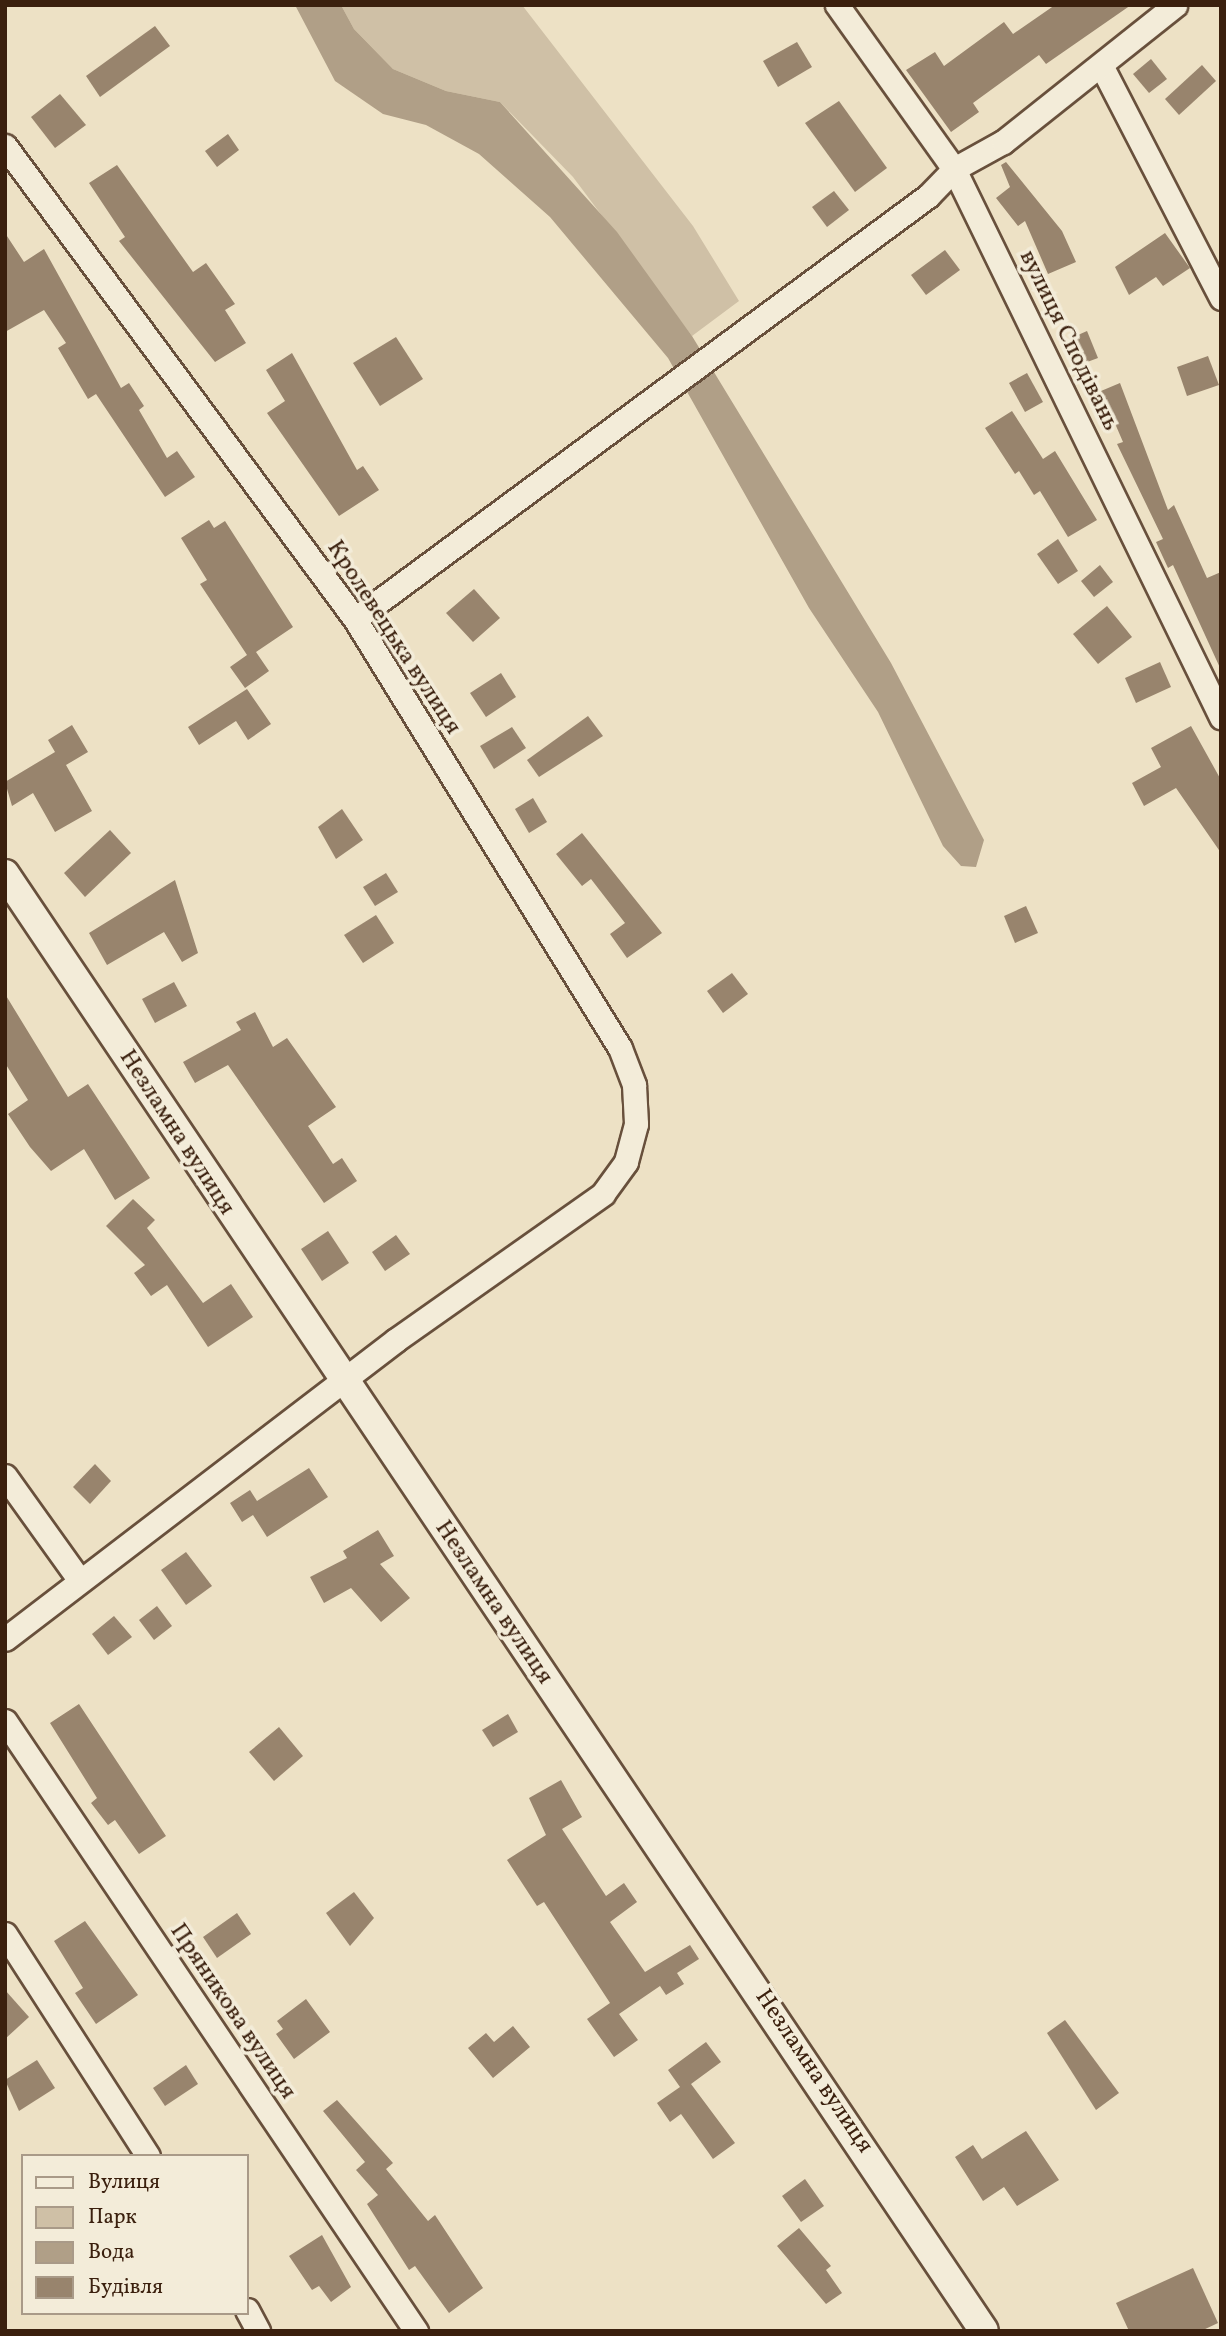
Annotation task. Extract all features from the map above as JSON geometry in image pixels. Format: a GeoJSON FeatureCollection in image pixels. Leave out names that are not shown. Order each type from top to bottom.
{"type":"FeatureCollection","features":[{"type":"Feature","properties":{"kind":"street","name":"вулиця Сподівань"},"geometry":{"type":"LineString","coordinates":[[837,5],[954,169],[1221,717]]}},
{"type":"Feature","properties":{"kind":"street"},"geometry":{"type":"LineString","coordinates":[[355,619],[669,391],[928,196],[954,169],[1003,142],[1102,67],[1175,5]]}},
{"type":"Feature","properties":{"kind":"street"},"geometry":{"type":"LineString","coordinates":[[1102,67],[1221,298]]}},
{"type":"Feature","properties":{"kind":"street","name":"Кролевецька вулиця"},"geometry":{"type":"LineString","coordinates":[[5,146],[355,619],[620,1048],[634,1085],[636,1124],[626,1162],[603,1194],[342,1381],[78,1578],[5,1639]]}},
{"type":"Feature","properties":{"kind":"street","name":"Незламна вулиця"},"geometry":{"type":"LineString","coordinates":[[5,874],[342,1381],[984,2331]]}},
{"type":"Feature","properties":{"kind":"street"},"geometry":{"type":"LineString","coordinates":[[5,1476],[78,1578]]}},
{"type":"Feature","properties":{"kind":"street","name":"Пряникова вулиця"},"geometry":{"type":"LineString","coordinates":[[5,1721],[416,2331]]}},
{"type":"Feature","properties":{"kind":"street"},"geometry":{"type":"LineString","coordinates":[[5,1934],[147,2154]]}},
{"type":"Feature","properties":{"kind":"street"},"geometry":{"type":"LineString","coordinates":[[248,2312],[258,2331]]}},
{"type":"Feature","properties":{"kind":"green space"},"geometry":{"type":"Polygon","coordinates":[[[341,5],[522,5],[693,226],[739,301],[692,336],[573,177],[500,102],[446,91],[393,69],[354,29],[341,5]]]}},
{"type":"Feature","properties":{"kind":"water"},"geometry":{"type":"Polygon","coordinates":[[[295,5],[341,5],[354,29],[393,69],[446,91],[500,102],[617,232],[692,336],[891,663],[984,840],[976,867],[961,866],[943,846],[878,712],[809,608],[668,358],[550,217],[479,154],[426,125],[383,114],[335,81],[295,5]]]}},
{"type":"Feature","properties":{"kind":"building"},"geometry":{"type":"Polygon","coordinates":[[[1055,5],[1131,5],[1046,64],[1039,55],[973,103],[979,112],[951,132],[906,70],[935,52],[944,66],[1004,22],[1013,34],[1055,5]]]}},
{"type":"Feature","properties":{"kind":"building"},"geometry":{"type":"Polygon","coordinates":[[[155,26],[170,46],[100,97],[86,76],[155,26]]]}},
{"type":"Feature","properties":{"kind":"building"},"geometry":{"type":"Polygon","coordinates":[[[797,42],[812,67],[778,87],[763,61],[797,42]]]}},
{"type":"Feature","properties":{"kind":"building"},"geometry":{"type":"Polygon","coordinates":[[[1151,59],[1167,79],[1149,93],[1133,74],[1151,59]]]}},
{"type":"Feature","properties":{"kind":"building"},"geometry":{"type":"Polygon","coordinates":[[[1202,65],[1216,81],[1179,115],[1165,99],[1202,65]]]}},
{"type":"Feature","properties":{"kind":"building"},"geometry":{"type":"Polygon","coordinates":[[[60,94],[86,125],[55,148],[31,117],[60,94]]]}},
{"type":"Feature","properties":{"kind":"building"},"geometry":{"type":"Polygon","coordinates":[[[839,101],[887,168],[855,192],[805,123],[839,101]]]}},
{"type":"Feature","properties":{"kind":"building"},"geometry":{"type":"Polygon","coordinates":[[[228,134],[239,150],[217,167],[205,151],[228,134]]]}},
{"type":"Feature","properties":{"kind":"building"},"geometry":{"type":"Polygon","coordinates":[[[1006,162],[1062,231],[1076,262],[1048,274],[1025,221],[1018,226],[996,198],[1010,187],[1001,165],[1006,162]]]}},
{"type":"Feature","properties":{"kind":"building"},"geometry":{"type":"Polygon","coordinates":[[[117,165],[193,272],[206,263],[235,304],[225,310],[246,343],[215,362],[119,241],[125,237],[89,183],[117,165]]]}},
{"type":"Feature","properties":{"kind":"building"},"geometry":{"type":"Polygon","coordinates":[[[834,191],[849,210],[827,227],[812,207],[834,191]]]}},
{"type":"Feature","properties":{"kind":"building"},"geometry":{"type":"Polygon","coordinates":[[[5,233],[24,262],[44,249],[121,388],[129,383],[144,406],[139,410],[167,458],[177,451],[195,477],[165,497],[96,394],[88,399],[58,348],[66,343],[44,310],[5,332],[5,233]]]}},
{"type":"Feature","properties":{"kind":"building"},"geometry":{"type":"Polygon","coordinates":[[[1165,233],[1190,268],[1163,286],[1156,277],[1129,295],[1115,267],[1165,233]]]}},
{"type":"Feature","properties":{"kind":"building"},"geometry":{"type":"Polygon","coordinates":[[[945,250],[960,270],[926,295],[911,275],[945,250]]]}},
{"type":"Feature","properties":{"kind":"building"},"geometry":{"type":"Polygon","coordinates":[[[1087,331],[1098,358],[1079,365],[1069,339],[1087,331]]]}},
{"type":"Feature","properties":{"kind":"building"},"geometry":{"type":"Polygon","coordinates":[[[396,337],[423,379],[380,406],[353,363],[396,337]]]}},
{"type":"Feature","properties":{"kind":"building"},"geometry":{"type":"Polygon","coordinates":[[[292,353],[357,470],[363,466],[379,490],[339,516],[267,413],[285,401],[266,370],[292,353]]]}},
{"type":"Feature","properties":{"kind":"building"},"geometry":{"type":"Polygon","coordinates":[[[1208,356],[1219,385],[1187,396],[1177,367],[1208,356]]]}},
{"type":"Feature","properties":{"kind":"building"},"geometry":{"type":"Polygon","coordinates":[[[1027,373],[1043,402],[1025,412],[1009,383],[1027,373]]]}},
{"type":"Feature","properties":{"kind":"building"},"geometry":{"type":"Polygon","coordinates":[[[1120,383],[1168,510],[1174,505],[1207,578],[1221,572],[1221,670],[1173,565],[1168,568],[1156,542],[1163,539],[1117,444],[1123,442],[1101,391],[1120,383]]]}},
{"type":"Feature","properties":{"kind":"building"},"geometry":{"type":"Polygon","coordinates":[[[1012,411],[1043,459],[1055,451],[1097,520],[1068,537],[1040,491],[1034,495],[1019,471],[1015,474],[985,428],[1012,411]]]}},
{"type":"Feature","properties":{"kind":"building"},"geometry":{"type":"Polygon","coordinates":[[[209,520],[214,528],[225,521],[293,627],[256,652],[269,671],[245,688],[230,667],[247,655],[200,584],[207,580],[181,538],[209,520]]]}},
{"type":"Feature","properties":{"kind":"building"},"geometry":{"type":"Polygon","coordinates":[[[1058,539],[1078,571],[1058,584],[1037,554],[1058,539]]]}},
{"type":"Feature","properties":{"kind":"building"},"geometry":{"type":"Polygon","coordinates":[[[1100,565],[1113,582],[1094,597],[1081,581],[1100,565]]]}},
{"type":"Feature","properties":{"kind":"building"},"geometry":{"type":"Polygon","coordinates":[[[474,589],[500,618],[473,642],[446,613],[474,589]]]}},
{"type":"Feature","properties":{"kind":"building"},"geometry":{"type":"Polygon","coordinates":[[[1107,606],[1132,637],[1098,664],[1073,634],[1107,606]]]}},
{"type":"Feature","properties":{"kind":"building"},"geometry":{"type":"Polygon","coordinates":[[[1160,662],[1171,687],[1136,703],[1125,678],[1160,662]]]}},
{"type":"Feature","properties":{"kind":"building"},"geometry":{"type":"Polygon","coordinates":[[[501,673],[516,697],[486,717],[470,693],[501,673]]]}},
{"type":"Feature","properties":{"kind":"building"},"geometry":{"type":"Polygon","coordinates":[[[247,689],[271,724],[248,740],[236,721],[199,745],[188,727],[247,689]]]}},
{"type":"Feature","properties":{"kind":"building"},"geometry":{"type":"Polygon","coordinates":[[[588,716],[603,736],[539,777],[527,760],[588,716]]]}},
{"type":"Feature","properties":{"kind":"building"},"geometry":{"type":"Polygon","coordinates":[[[72,725],[88,752],[66,765],[92,811],[55,832],[33,793],[12,806],[5,782],[55,752],[48,740],[72,725]]]}},
{"type":"Feature","properties":{"kind":"building"},"geometry":{"type":"Polygon","coordinates":[[[1191,726],[1221,780],[1221,853],[1176,788],[1144,806],[1132,783],[1161,767],[1151,748],[1191,726]]]}},
{"type":"Feature","properties":{"kind":"building"},"geometry":{"type":"Polygon","coordinates":[[[512,727],[526,748],[494,769],[480,746],[512,727]]]}},
{"type":"Feature","properties":{"kind":"building"},"geometry":{"type":"Polygon","coordinates":[[[533,798],[547,822],[529,833],[515,809],[533,798]]]}},
{"type":"Feature","properties":{"kind":"building"},"geometry":{"type":"Polygon","coordinates":[[[342,809],[363,840],[336,859],[318,827],[342,809]]]}},
{"type":"Feature","properties":{"kind":"building"},"geometry":{"type":"Polygon","coordinates":[[[110,830],[131,853],[85,897],[64,873],[110,830]]]}},
{"type":"Feature","properties":{"kind":"building"},"geometry":{"type":"Polygon","coordinates":[[[582,833],[662,933],[627,958],[610,934],[625,923],[591,879],[582,886],[556,854],[582,833]]]}},
{"type":"Feature","properties":{"kind":"building"},"geometry":{"type":"Polygon","coordinates":[[[386,873],[398,892],[375,906],[363,887],[386,873]]]}},
{"type":"Feature","properties":{"kind":"building"},"geometry":{"type":"Polygon","coordinates":[[[175,880],[198,953],[182,962],[164,932],[107,965],[89,933],[175,880]]]}},
{"type":"Feature","properties":{"kind":"building"},"geometry":{"type":"Polygon","coordinates":[[[1026,906],[1038,933],[1015,943],[1004,916],[1026,906]]]}},
{"type":"Feature","properties":{"kind":"building"},"geometry":{"type":"Polygon","coordinates":[[[376,915],[394,943],[363,963],[344,935],[376,915]]]}},
{"type":"Feature","properties":{"kind":"building"},"geometry":{"type":"Polygon","coordinates":[[[732,973],[748,994],[723,1013],[707,991],[732,973]]]}},
{"type":"Feature","properties":{"kind":"building"},"geometry":{"type":"Polygon","coordinates":[[[174,982],[187,1006],[155,1023],[142,999],[174,982]]]}},
{"type":"Feature","properties":{"kind":"building"},"geometry":{"type":"Polygon","coordinates":[[[5,994],[68,1097],[88,1084],[150,1178],[115,1200],[84,1149],[51,1171],[30,1147],[8,1114],[28,1100],[5,1063],[5,994]]]}},
{"type":"Feature","properties":{"kind":"building"},"geometry":{"type":"Polygon","coordinates":[[[255,1012],[273,1047],[287,1038],[336,1107],[308,1126],[333,1164],[342,1158],[357,1181],[324,1203],[228,1065],[195,1083],[183,1062],[241,1030],[236,1022],[255,1012]]]}},
{"type":"Feature","properties":{"kind":"building"},"geometry":{"type":"Polygon","coordinates":[[[133,1199],[155,1220],[147,1228],[203,1303],[231,1284],[253,1317],[208,1347],[167,1285],[151,1296],[134,1273],[145,1265],[106,1226],[133,1199]]]}},
{"type":"Feature","properties":{"kind":"building"},"geometry":{"type":"Polygon","coordinates":[[[328,1231],[349,1263],[322,1281],[301,1249],[328,1231]]]}},
{"type":"Feature","properties":{"kind":"building"},"geometry":{"type":"Polygon","coordinates":[[[396,1235],[410,1254],[385,1271],[372,1252],[396,1235]]]}},
{"type":"Feature","properties":{"kind":"building"},"geometry":{"type":"Polygon","coordinates":[[[95,1464],[111,1481],[90,1504],[73,1487],[95,1464]]]}},
{"type":"Feature","properties":{"kind":"building"},"geometry":{"type":"Polygon","coordinates":[[[309,1468],[328,1497],[267,1537],[253,1515],[242,1522],[230,1503],[250,1490],[257,1501],[309,1468]]]}},
{"type":"Feature","properties":{"kind":"building"},"geometry":{"type":"Polygon","coordinates":[[[378,1530],[394,1556],[380,1564],[410,1598],[381,1622],[351,1588],[324,1603],[310,1577],[347,1558],[343,1551],[378,1530]]]}},
{"type":"Feature","properties":{"kind":"building"},"geometry":{"type":"Polygon","coordinates":[[[186,1552],[212,1586],[186,1605],[161,1570],[186,1552]]]}},
{"type":"Feature","properties":{"kind":"building"},"geometry":{"type":"Polygon","coordinates":[[[157,1606],[172,1626],[154,1640],[139,1620],[157,1606]]]}},
{"type":"Feature","properties":{"kind":"building"},"geometry":{"type":"Polygon","coordinates":[[[114,1616],[132,1637],[108,1655],[92,1634],[114,1616]]]}},
{"type":"Feature","properties":{"kind":"building"},"geometry":{"type":"Polygon","coordinates":[[[79,1704],[166,1836],[139,1854],[115,1820],[108,1825],[91,1803],[97,1798],[50,1723],[79,1704]]]}},
{"type":"Feature","properties":{"kind":"building"},"geometry":{"type":"Polygon","coordinates":[[[508,1714],[518,1732],[493,1747],[482,1730],[508,1714]]]}},
{"type":"Feature","properties":{"kind":"building"},"geometry":{"type":"Polygon","coordinates":[[[279,1727],[303,1756],[274,1781],[249,1752],[279,1727]]]}},
{"type":"Feature","properties":{"kind":"building"},"geometry":{"type":"Polygon","coordinates":[[[561,1780],[582,1817],[562,1829],[606,1896],[624,1883],[637,1902],[610,1922],[645,1972],[690,1945],[699,1959],[677,1973],[684,1984],[666,1995],[660,1986],[619,2014],[638,2040],[614,2057],[587,2019],[610,2003],[544,1902],[537,1906],[507,1860],[546,1835],[529,1798],[561,1780]]]}},
{"type":"Feature","properties":{"kind":"building"},"geometry":{"type":"Polygon","coordinates":[[[354,1892],[374,1918],[350,1946],[326,1913],[354,1892]]]}},
{"type":"Feature","properties":{"kind":"building"},"geometry":{"type":"Polygon","coordinates":[[[237,1913],[251,1934],[217,1958],[203,1937],[237,1913]]]}},
{"type":"Feature","properties":{"kind":"building"},"geometry":{"type":"Polygon","coordinates":[[[85,1921],[138,1995],[96,2024],[75,1993],[83,1988],[54,1941],[85,1921]]]}},
{"type":"Feature","properties":{"kind":"building"},"geometry":{"type":"Polygon","coordinates":[[[5,1990],[29,2017],[5,2039],[5,1990]]]}},
{"type":"Feature","properties":{"kind":"building"},"geometry":{"type":"Polygon","coordinates":[[[306,1999],[330,2032],[294,2059],[276,2034],[283,2029],[277,2021],[306,1999]]]}},
{"type":"Feature","properties":{"kind":"building"},"geometry":{"type":"Polygon","coordinates":[[[1065,2020],[1119,2093],[1096,2110],[1047,2033],[1065,2020]]]}},
{"type":"Feature","properties":{"kind":"building"},"geometry":{"type":"Polygon","coordinates":[[[513,2026],[530,2047],[493,2078],[468,2048],[486,2033],[494,2042],[513,2026]]]}},
{"type":"Feature","properties":{"kind":"building"},"geometry":{"type":"Polygon","coordinates":[[[706,2042],[721,2062],[691,2084],[735,2143],[713,2159],[681,2114],[670,2122],[657,2103],[680,2087],[668,2070],[706,2042]]]}},
{"type":"Feature","properties":{"kind":"building"},"geometry":{"type":"Polygon","coordinates":[[[37,2060],[55,2088],[19,2111],[5,2080],[37,2060]]]}},
{"type":"Feature","properties":{"kind":"building"},"geometry":{"type":"Polygon","coordinates":[[[186,2065],[198,2084],[165,2106],[153,2088],[186,2065]]]}},
{"type":"Feature","properties":{"kind":"building"},"geometry":{"type":"Polygon","coordinates":[[[337,2100],[393,2163],[386,2169],[428,2221],[435,2215],[483,2288],[449,2313],[415,2266],[409,2270],[367,2204],[378,2195],[356,2170],[365,2162],[323,2111],[337,2100]]]}},
{"type":"Feature","properties":{"kind":"building"},"geometry":{"type":"Polygon","coordinates":[[[1026,2131],[1059,2180],[1017,2206],[1004,2187],[983,2201],[955,2157],[973,2145],[982,2159],[1026,2131]]]}},
{"type":"Feature","properties":{"kind":"building"},"geometry":{"type":"Polygon","coordinates":[[[805,2179],[824,2206],[801,2222],[782,2196],[805,2179]]]}},
{"type":"Feature","properties":{"kind":"building"},"geometry":{"type":"Polygon","coordinates":[[[799,2228],[831,2266],[826,2270],[842,2293],[826,2304],[777,2246],[799,2228]]]}},
{"type":"Feature","properties":{"kind":"building"},"geometry":{"type":"Polygon","coordinates":[[[322,2235],[351,2287],[331,2302],[319,2286],[312,2290],[289,2256],[322,2235]]]}},
{"type":"Feature","properties":{"kind":"building"},"geometry":{"type":"Polygon","coordinates":[[[1193,2268],[1218,2323],[1201,2331],[1129,2331],[1116,2303],[1193,2268]]]}}]}
